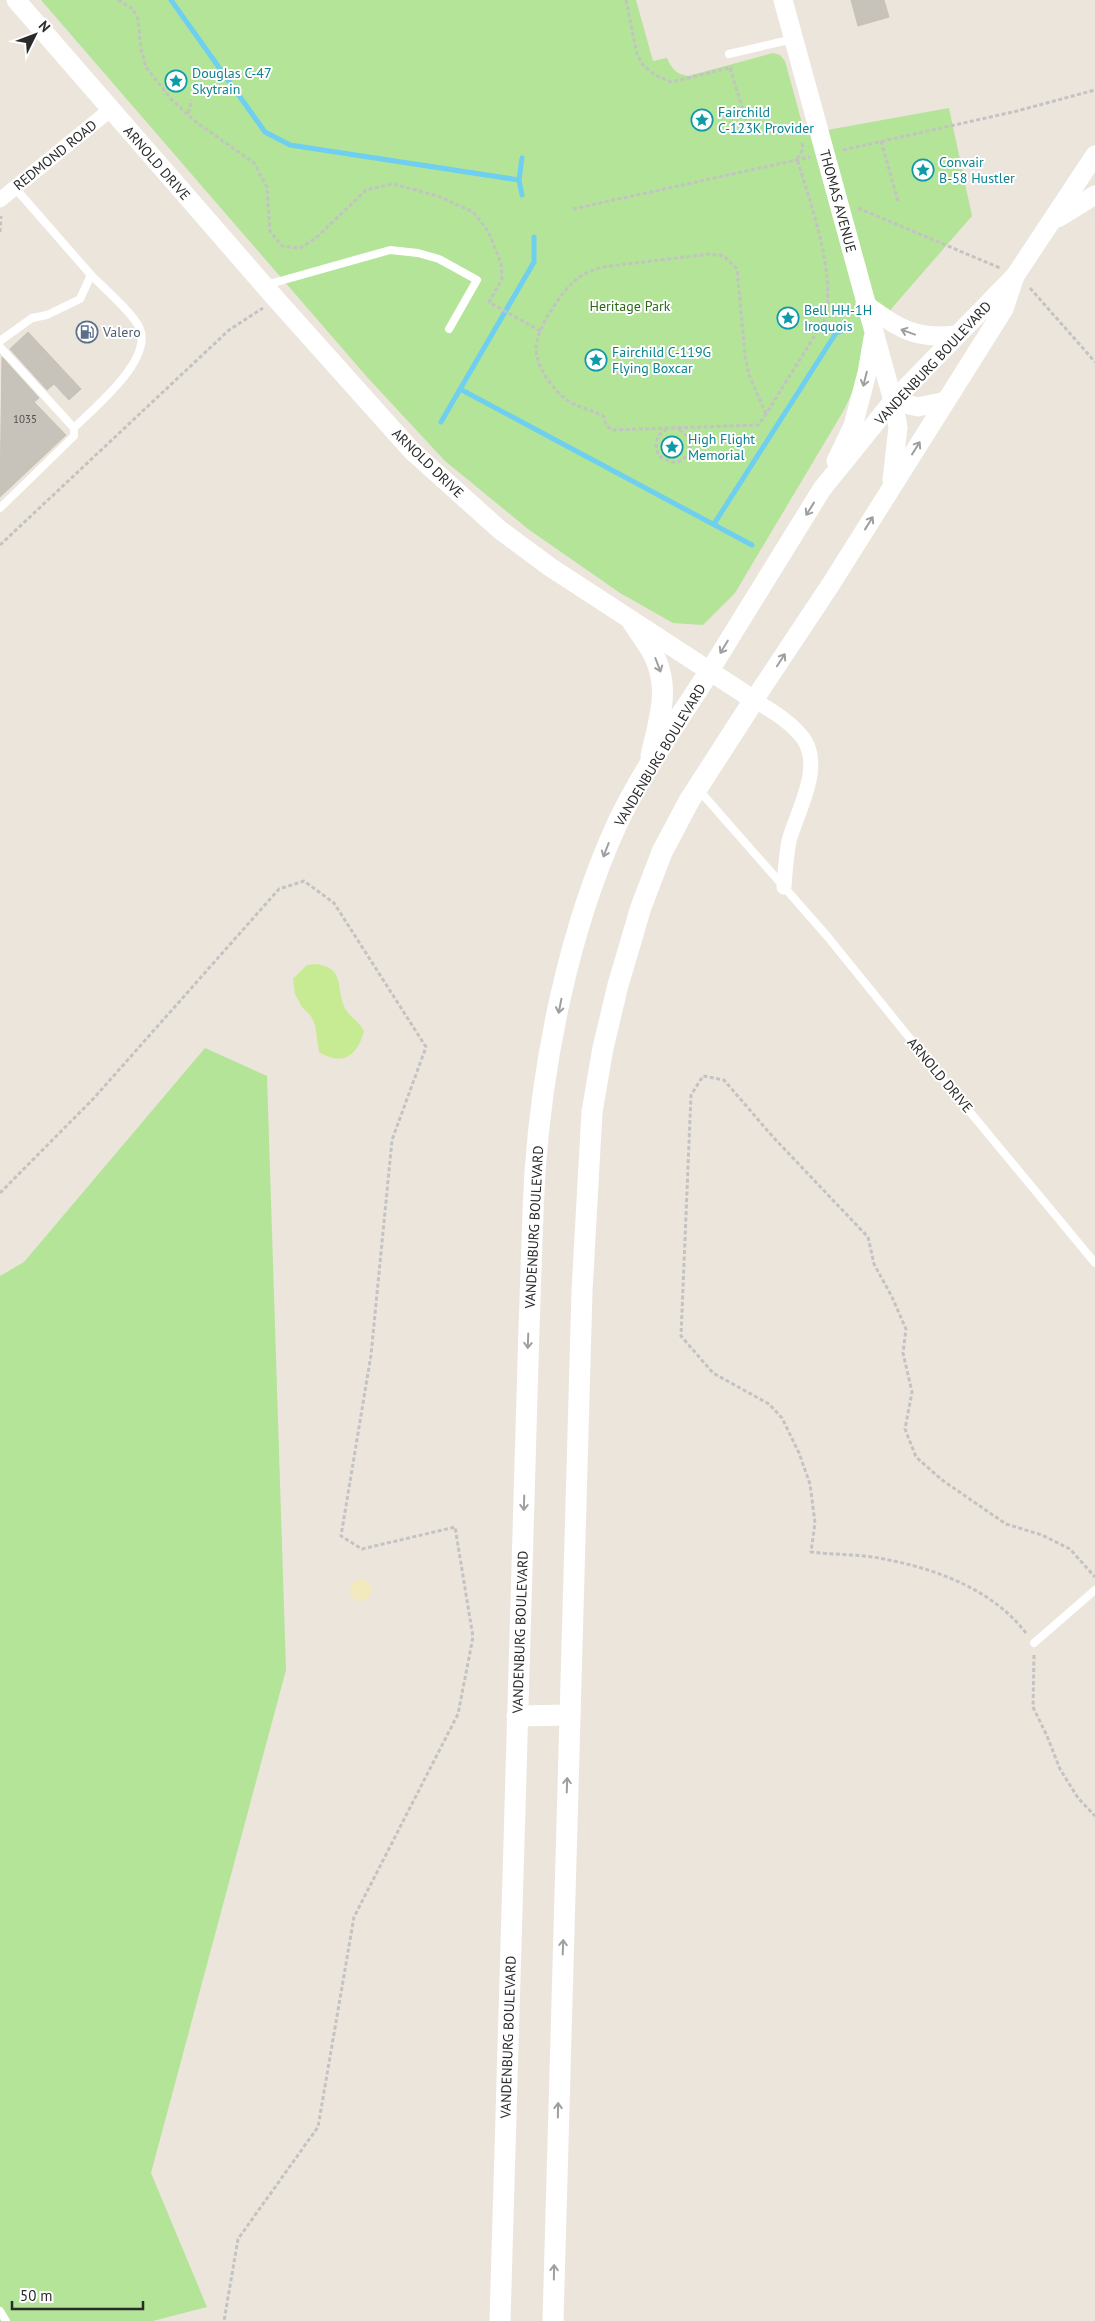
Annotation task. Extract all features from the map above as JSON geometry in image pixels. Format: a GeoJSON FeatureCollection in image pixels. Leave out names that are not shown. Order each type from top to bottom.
{"type":"FeatureCollection","features":[{"type":"Feature","properties":{"kind":"main road"},"geometry":{"type":"LineString","coordinates":[[633,623],[656,658],[662,674],[664,692],[647,772]]}},
{"type":"Feature","properties":{"kind":"main road","name":"VANDENBURG BOULEVARD"},"geometry":{"type":"LineString","coordinates":[[500,2321],[535,1171],[544,1094],[560,1005],[573,949],[590,893],[618,822],[709,672]]}},
{"type":"Feature","properties":{"kind":"main road","name":"VANDENBURG BOULEVARD"},"geometry":{"type":"LineString","coordinates":[[553,2321],[582,1291],[592,1112],[603,1048],[618,985],[641,906],[662,852],[697,787],[754,700]]}},
{"type":"Feature","properties":{"kind":"main road"},"geometry":{"type":"LineString","coordinates":[[517,1716],[570,1715]]}},
{"type":"Feature","properties":{"kind":"street","name":"ARNOLD DRIVE"},"geometry":{"type":"LineString","coordinates":[[16,0],[110,110],[412,451],[500,530],[550,567],[793,726],[804,739],[810,756],[810,774],[790,841],[784,887]]}},
{"type":"Feature","properties":{"kind":"street","name":"THOMAS AVENUE"},"geometry":{"type":"LineString","coordinates":[[783,0],[893,401],[898,427],[890,489]]}},
{"type":"Feature","properties":{"kind":"street","name":"REDMOND ROAD"},"geometry":{"type":"LineString","coordinates":[[0,200],[110,110]]}},
{"type":"Feature","properties":{"kind":"street","name":"VANDENBURG BOULEVARD"},"geometry":{"type":"LineString","coordinates":[[709,672],[822,489],[893,401],[1015,276],[1095,155]]}},
{"type":"Feature","properties":{"kind":"street"},"geometry":{"type":"LineString","coordinates":[[1052,221],[1095,195]]}},
{"type":"Feature","properties":{"kind":"street","name":"VANDENBURG BOULEVARD"},"geometry":{"type":"LineString","coordinates":[[754,700],[1004,309],[1015,276]]}},
{"type":"Feature","properties":{"kind":"street"},"geometry":{"type":"LineString","coordinates":[[865,304],[886,320],[911,333],[938,338],[956,335]]}},
{"type":"Feature","properties":{"kind":"street"},"geometry":{"type":"LineString","coordinates":[[822,489],[853,426],[867,373],[874,332]]}},
{"type":"Feature","properties":{"kind":"street"},"geometry":{"type":"LineString","coordinates":[[893,401],[918,407],[946,401]]}},
{"type":"Feature","properties":{"kind":"lane"},"geometry":{"type":"LineString","coordinates":[[729,54],[793,39]]}},
{"type":"Feature","properties":{"kind":"lane"},"geometry":{"type":"LineString","coordinates":[[15,188],[140,329],[141,344],[135,363],[74,428]]}},
{"type":"Feature","properties":{"kind":"lane"},"geometry":{"type":"LineString","coordinates":[[270,292],[390,250],[418,253],[439,259],[477,280],[449,329]]}},
{"type":"Feature","properties":{"kind":"lane"},"geometry":{"type":"LineString","coordinates":[[0,341],[32,318],[47,315],[80,299],[91,275]]}},
{"type":"Feature","properties":{"kind":"lane"},"geometry":{"type":"LineString","coordinates":[[0,347],[74,428],[74,436],[0,508]]}},
{"type":"Feature","properties":{"kind":"lane","name":"ARNOLD DRIVE"},"geometry":{"type":"LineString","coordinates":[[697,787],[827,936],[1095,1262]]}},
{"type":"Feature","properties":{"kind":"lane"},"geometry":{"type":"LineString","coordinates":[[1034,1643],[1095,1590]]}},
{"type":"Feature","properties":{"kind":"lane"},"geometry":{"type":"LineString","coordinates":[[0,2311],[6,2321]]}},
{"type":"Feature","properties":{"kind":"path"},"geometry":{"type":"LineString","coordinates":[[118,0],[133,9],[138,20],[141,49],[146,67],[172,100],[254,163],[268,187],[270,232],[282,246],[300,248],[316,238],[366,190],[393,184],[438,196],[473,212],[488,231],[501,262],[502,279],[489,302],[540,331]]}},
{"type":"Feature","properties":{"kind":"path"},"geometry":{"type":"LineString","coordinates":[[626,0],[636,54],[643,66],[655,75],[671,82],[740,66]]}},
{"type":"Feature","properties":{"kind":"path"},"geometry":{"type":"LineString","coordinates":[[730,68],[746,120]]}},
{"type":"Feature","properties":{"kind":"path"},"geometry":{"type":"LineString","coordinates":[[188,114],[192,100]]}},
{"type":"Feature","properties":{"kind":"path"},"geometry":{"type":"LineString","coordinates":[[766,414],[749,375],[744,355],[737,269],[724,256],[710,254],[602,267],[589,271],[568,288],[540,331],[536,348],[542,369],[554,388],[570,403],[582,409],[594,411],[604,417],[606,425],[612,430],[758,424],[766,414],[825,319],[829,302],[827,269],[797,160],[803,148],[801,140]]}},
{"type":"Feature","properties":{"kind":"path"},"geometry":{"type":"LineString","coordinates":[[881,141],[898,201]]}},
{"type":"Feature","properties":{"kind":"path"},"geometry":{"type":"LineString","coordinates":[[807,194],[838,202],[1015,276],[1095,362]]}},
{"type":"Feature","properties":{"kind":"path"},"geometry":{"type":"LineString","coordinates":[[0,212],[0,232]]}},
{"type":"Feature","properties":{"kind":"path"},"geometry":{"type":"LineString","coordinates":[[0,545],[270,292]]}},
{"type":"Feature","properties":{"kind":"path"},"geometry":{"type":"LineString","coordinates":[[669,428],[659,434],[655,446],[660,457],[675,463],[688,454],[691,443],[686,433],[676,428]]}},
{"type":"Feature","properties":{"kind":"path"},"geometry":{"type":"LineString","coordinates":[[0,1193],[94,1098],[279,889],[304,881],[334,903],[426,1047],[392,1140],[371,1355],[341,1536],[362,1549],[455,1527],[473,1638],[458,1714],[354,1918],[318,2127],[238,2239],[224,2321]]}},
{"type":"Feature","properties":{"kind":"path"},"geometry":{"type":"LineString","coordinates":[[1095,1577],[1070,1549],[1042,1535],[1006,1524],[942,1480],[916,1457],[905,1429],[912,1392],[903,1352],[906,1329],[892,1297],[874,1264],[868,1237],[773,1137],[724,1080],[703,1076],[691,1095],[681,1336],[713,1374],[769,1404],[782,1418],[799,1453],[810,1484],[815,1523],[812,1552],[884,1559],[932,1572],[976,1589],[1013,1616],[1034,1643],[1033,1707],[1048,1736],[1060,1769],[1078,1798],[1095,1816]]}},
{"type":"Feature","properties":{"kind":"green space","name":"Heritage Park"},"geometry":{"type":"Polygon","coordinates":[[[41,0],[636,0],[653,61],[667,58],[673,68],[680,74],[688,76],[773,53],[780,55],[785,61],[805,134],[949,108],[972,216],[892,308],[844,410],[735,593],[703,625],[673,623],[620,593],[528,529],[445,461],[367,377],[41,0]]]}},
{"type":"Feature","properties":{"kind":"green space"},"geometry":{"type":"Polygon","coordinates":[[[315,964],[331,969],[335,974],[346,1009],[364,1031],[358,1047],[348,1056],[342,1058],[335,1058],[319,1052],[315,1025],[311,1016],[302,1007],[295,994],[293,979],[307,965],[315,964]]]}},
{"type":"Feature","properties":{"kind":"green space"},"geometry":{"type":"Polygon","coordinates":[[[205,1048],[267,1076],[286,1670],[151,2173],[207,2307],[153,2321],[0,2321],[0,1276],[24,1262],[205,1048]]]}},
{"type":"Feature","properties":{"kind":"sand"},"geometry":{"type":"Polygon","coordinates":[[[361,1579],[369,1582],[372,1590],[369,1598],[361,1601],[353,1598],[350,1590],[353,1582],[361,1579]]]}},
{"type":"Feature","properties":{"kind":"building"},"geometry":{"type":"Polygon","coordinates":[[[851,0],[884,0],[889,17],[858,26],[851,0]]]}},
{"type":"Feature","properties":{"kind":"building"},"geometry":{"type":"Polygon","coordinates":[[[28,332],[81,389],[69,400],[54,384],[47,390],[10,349],[28,332]]]}},
{"type":"Feature","properties":{"kind":"building"},"geometry":{"type":"Polygon","coordinates":[[[2,357],[39,398],[34,402],[66,435],[0,497],[2,357]]]}},
{"type":"Feature","properties":{"kind":"waterway"},"geometry":{"type":"LineString","coordinates":[[171,0],[265,132],[290,145],[519,180]]}},
{"type":"Feature","properties":{"kind":"waterway"},"geometry":{"type":"LineString","coordinates":[[522,158],[519,180],[522,195]]}},
{"type":"Feature","properties":{"kind":"waterway"},"geometry":{"type":"LineString","coordinates":[[441,422],[534,262],[534,237]]}},
{"type":"Feature","properties":{"kind":"waterway"},"geometry":{"type":"LineString","coordinates":[[714,524],[836,333],[842,331]]}},
{"type":"Feature","properties":{"kind":"waterway"},"geometry":{"type":"LineString","coordinates":[[460,389],[752,545]]}},
{"type":"Feature","properties":{"kind":"place","name":"Douglas C-47 Skytrain"},"geometry":{"type":"Point","coordinates":[176,81]}},
{"type":"Feature","properties":{"kind":"place","name":"Fairchild C-123K Provider"},"geometry":{"type":"Point","coordinates":[702,120]}},
{"type":"Feature","properties":{"kind":"place","name":"Convair B-58 Hustler"},"geometry":{"type":"Point","coordinates":[923,170]}},
{"type":"Feature","properties":{"kind":"place","name":"Bell HH-1H Iroquois"},"geometry":{"type":"Point","coordinates":[788,318]}},
{"type":"Feature","properties":{"kind":"place","name":"Valero"},"geometry":{"type":"Point","coordinates":[87,332]}},
{"type":"Feature","properties":{"kind":"place","name":"Fairchild C-119G Flying Boxcar"},"geometry":{"type":"Point","coordinates":[596,360]}},
{"type":"Feature","properties":{"kind":"place","name":"High Flight Memorial"},"geometry":{"type":"Point","coordinates":[672,447]}}]}
